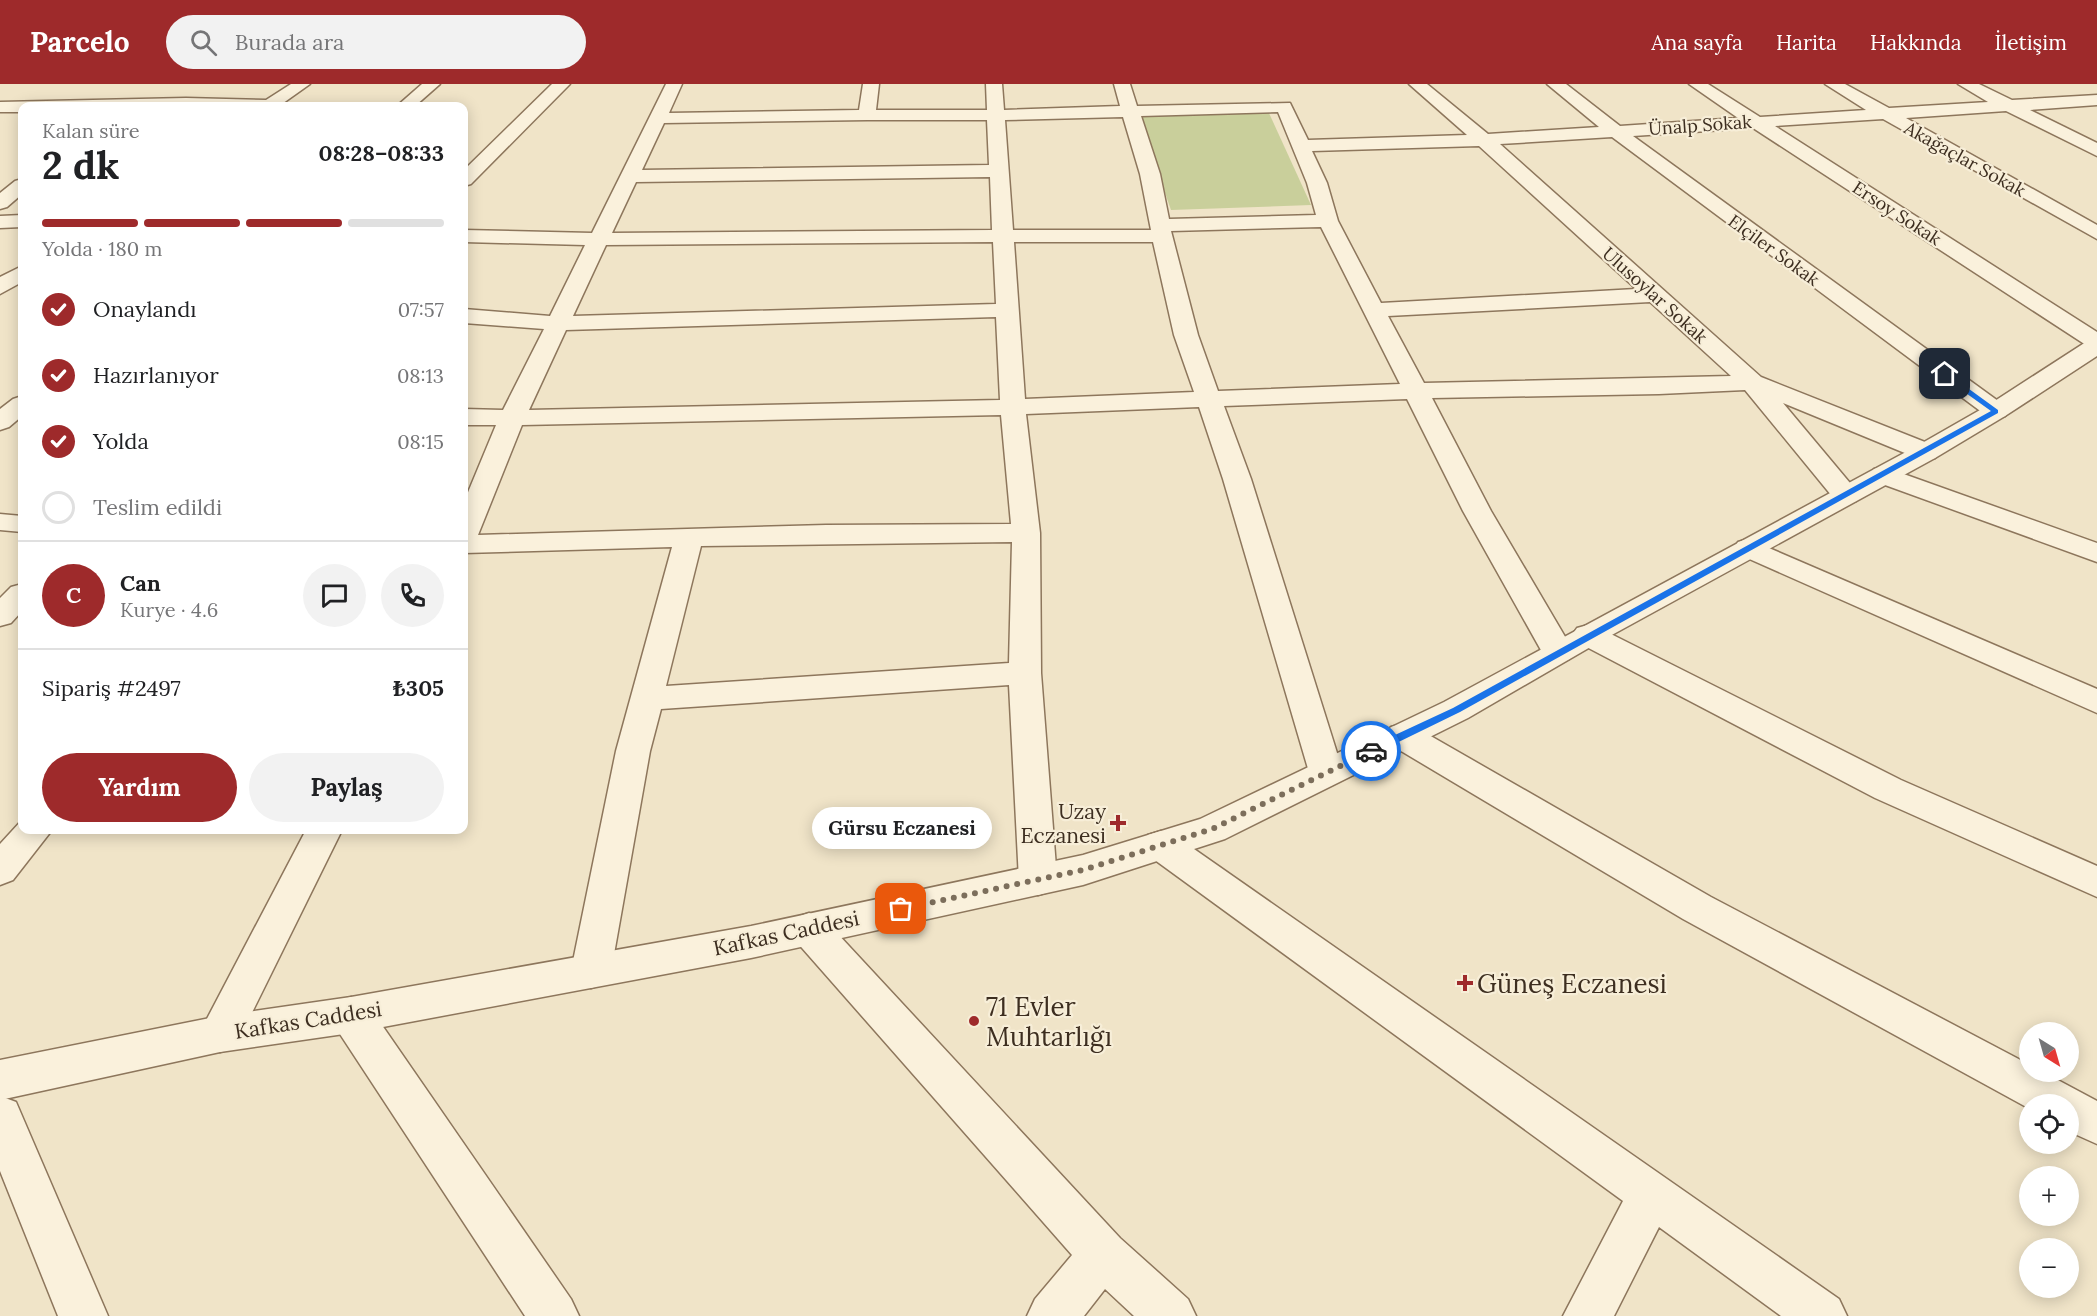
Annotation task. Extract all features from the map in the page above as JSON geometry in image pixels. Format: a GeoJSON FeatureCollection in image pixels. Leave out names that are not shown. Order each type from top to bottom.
{"type":"FeatureCollection","features":[{"type":"Feature","properties":{"kind":"street"},"geometry":{"type":"LineString","coordinates":[[136,102],[157,84]]}},
{"type":"Feature","properties":{"kind":"street"},"geometry":{"type":"LineString","coordinates":[[275,102],[302,84]]}},
{"type":"Feature","properties":{"kind":"street"},"geometry":{"type":"LineString","coordinates":[[410,102],[432,84]]}},
{"type":"Feature","properties":{"kind":"street"},"geometry":{"type":"LineString","coordinates":[[468,176],[562,84]]}},
{"type":"Feature","properties":{"kind":"street"},"geometry":{"type":"LineString","coordinates":[[468,524],[512,418],[596,241],[632,176],[656,118],[674,84]]}},
{"type":"Feature","properties":{"kind":"street"},"geometry":{"type":"LineString","coordinates":[[867,115],[871,84]]}},
{"type":"Feature","properties":{"kind":"street"},"geometry":{"type":"LineString","coordinates":[[994,84],[1012,407],[1026,533],[1025,673],[1038,880]]}},
{"type":"Feature","properties":{"kind":"street"},"geometry":{"type":"LineString","coordinates":[[1122,84],[1150,174],[1186,335],[1237,479],[1326,772]]}},
{"type":"Feature","properties":{"kind":"street","name":"Ulusoylar Sokak"},"geometry":{"type":"LineString","coordinates":[[1417,84],[1484,140],[1752,382],[1926,452]]}},
{"type":"Feature","properties":{"kind":"street","name":"Elçiler Sokak"},"geometry":{"type":"LineString","coordinates":[[1555,84],[1996,411]]}},
{"type":"Feature","properties":{"kind":"street","name":"Ersoy Sokak"},"geometry":{"type":"LineString","coordinates":[[1697,84],[2097,343]]}},
{"type":"Feature","properties":{"kind":"street","name":"Akağaçlar Sokak"},"geometry":{"type":"LineString","coordinates":[[1833,84],[2097,233]]}},
{"type":"Feature","properties":{"kind":"street"},"geometry":{"type":"LineString","coordinates":[[1966,84],[2097,150]]}},
{"type":"Feature","properties":{"kind":"street"},"geometry":{"type":"LineString","coordinates":[[656,118],[995,115],[1278,99],[1302,146],[1328,221],[1477,511],[1573,643],[1888,789],[2097,882]]}},
{"type":"Feature","properties":{"kind":"street","name":"Ünalp Sokak"},"geometry":{"type":"LineString","coordinates":[[1302,146],[1484,140],[2097,100]]}},
{"type":"Feature","properties":{"kind":"street"},"geometry":{"type":"LineString","coordinates":[[0,107],[18,107]]}},
{"type":"Feature","properties":{"kind":"street"},"geometry":{"type":"LineString","coordinates":[[632,176],[999,171]]}},
{"type":"Feature","properties":{"kind":"street"},"geometry":{"type":"LineString","coordinates":[[0,202],[18,188]]}},
{"type":"Feature","properties":{"kind":"street"},"geometry":{"type":"LineString","coordinates":[[0,222],[18,221]]}},
{"type":"Feature","properties":{"kind":"street"},"geometry":{"type":"LineString","coordinates":[[468,236],[596,241],[1004,234],[1161,230],[1328,221]]}},
{"type":"Feature","properties":{"kind":"street"},"geometry":{"type":"LineString","coordinates":[[0,287],[18,275]]}},
{"type":"Feature","properties":{"kind":"street"},"geometry":{"type":"LineString","coordinates":[[1373,310],[1655,295]]}},
{"type":"Feature","properties":{"kind":"street"},"geometry":{"type":"LineString","coordinates":[[468,316],[558,323],[1006,310]]}},
{"type":"Feature","properties":{"kind":"street","name":"Kafkas Caddesi"},"geometry":{"type":"LineString","coordinates":[[0,1080],[220,1034],[351,1015],[809,929],[1083,870],[1212,829],[1456,710],[1573,643],[1926,452],[1996,411],[2097,343]]}},
{"type":"Feature","properties":{"kind":"street"},"geometry":{"type":"LineString","coordinates":[[468,417],[1012,407],[1415,391],[1647,387],[1752,382],[1846,495]]}},
{"type":"Feature","properties":{"kind":"street"},"geometry":{"type":"LineString","coordinates":[[0,422],[18,407]]}},
{"type":"Feature","properties":{"kind":"street"},"geometry":{"type":"LineString","coordinates":[[1884,475],[2097,553]]}},
{"type":"Feature","properties":{"kind":"street"},"geometry":{"type":"LineString","coordinates":[[0,522],[18,524]]}},
{"type":"Feature","properties":{"kind":"street"},"geometry":{"type":"LineString","coordinates":[[468,544],[1026,533]]}},
{"type":"Feature","properties":{"kind":"street"},"geometry":{"type":"LineString","coordinates":[[591,971],[633,751],[689,538]]}},
{"type":"Feature","properties":{"kind":"street"},"geometry":{"type":"LineString","coordinates":[[1748,548],[2097,702]]}},
{"type":"Feature","properties":{"kind":"street"},"geometry":{"type":"LineString","coordinates":[[0,616],[18,598]]}},
{"type":"Feature","properties":{"kind":"street"},"geometry":{"type":"LineString","coordinates":[[647,699],[1025,673]]}},
{"type":"Feature","properties":{"kind":"street"},"geometry":{"type":"LineString","coordinates":[[1403,736],[1697,908],[2042,1094]]}},
{"type":"Feature","properties":{"kind":"street"},"geometry":{"type":"LineString","coordinates":[[0,870],[31,834]]}},
{"type":"Feature","properties":{"kind":"street"},"geometry":{"type":"LineString","coordinates":[[220,1034],[322,834]]}},
{"type":"Feature","properties":{"kind":"street"},"geometry":{"type":"LineString","coordinates":[[1161,845],[1822,1316]]}},
{"type":"Feature","properties":{"kind":"street"},"geometry":{"type":"LineString","coordinates":[[809,929],[1103,1255],[1171,1316]]}},
{"type":"Feature","properties":{"kind":"street"},"geometry":{"type":"LineString","coordinates":[[351,1015],[554,1316]]}},
{"type":"Feature","properties":{"kind":"street"},"geometry":{"type":"LineString","coordinates":[[2079,1114],[2097,1123]]}},
{"type":"Feature","properties":{"kind":"street"},"geometry":{"type":"LineString","coordinates":[[0,1116],[83,1316]]}},
{"type":"Feature","properties":{"kind":"street"},"geometry":{"type":"LineString","coordinates":[[1588,1316],[1651,1194]]}},
{"type":"Feature","properties":{"kind":"street"},"geometry":{"type":"LineString","coordinates":[[1052,1316],[1103,1255]]}},
{"type":"Feature","properties":{"kind":"green space"},"geometry":{"type":"Polygon","coordinates":[[[1268,111],[1311,205],[1171,210],[1138,115],[1268,111]]]}},
{"type":"Feature","properties":{"kind":"way so far"},"geometry":{"type":"LineString","coordinates":[[901,909],[1083,870],[1212,829],[1371,751]]}},
{"type":"Feature","properties":{"kind":"place","name":"Uzay Eczanesi"},"geometry":{"type":"Point","coordinates":[1118,823]}},
{"type":"Feature","properties":{"kind":"place","name":"Gürsu Eczanesi"},"geometry":{"type":"Point","coordinates":[901,909]}},
{"type":"Feature","properties":{"kind":"place","name":"Güneş Eczanesi"},"geometry":{"type":"Point","coordinates":[1465,983]}},
{"type":"Feature","properties":{"kind":"place","name":"71 Evler Muhtarlığı"},"geometry":{"type":"Point","coordinates":[974,1021]}},
{"type":"Feature","properties":{"kind":"route"},"geometry":{"type":"LineString","coordinates":[[1371,751],[1456,710],[1588,635],[1926,452],[1996,411],[1945,374]]}}]}
